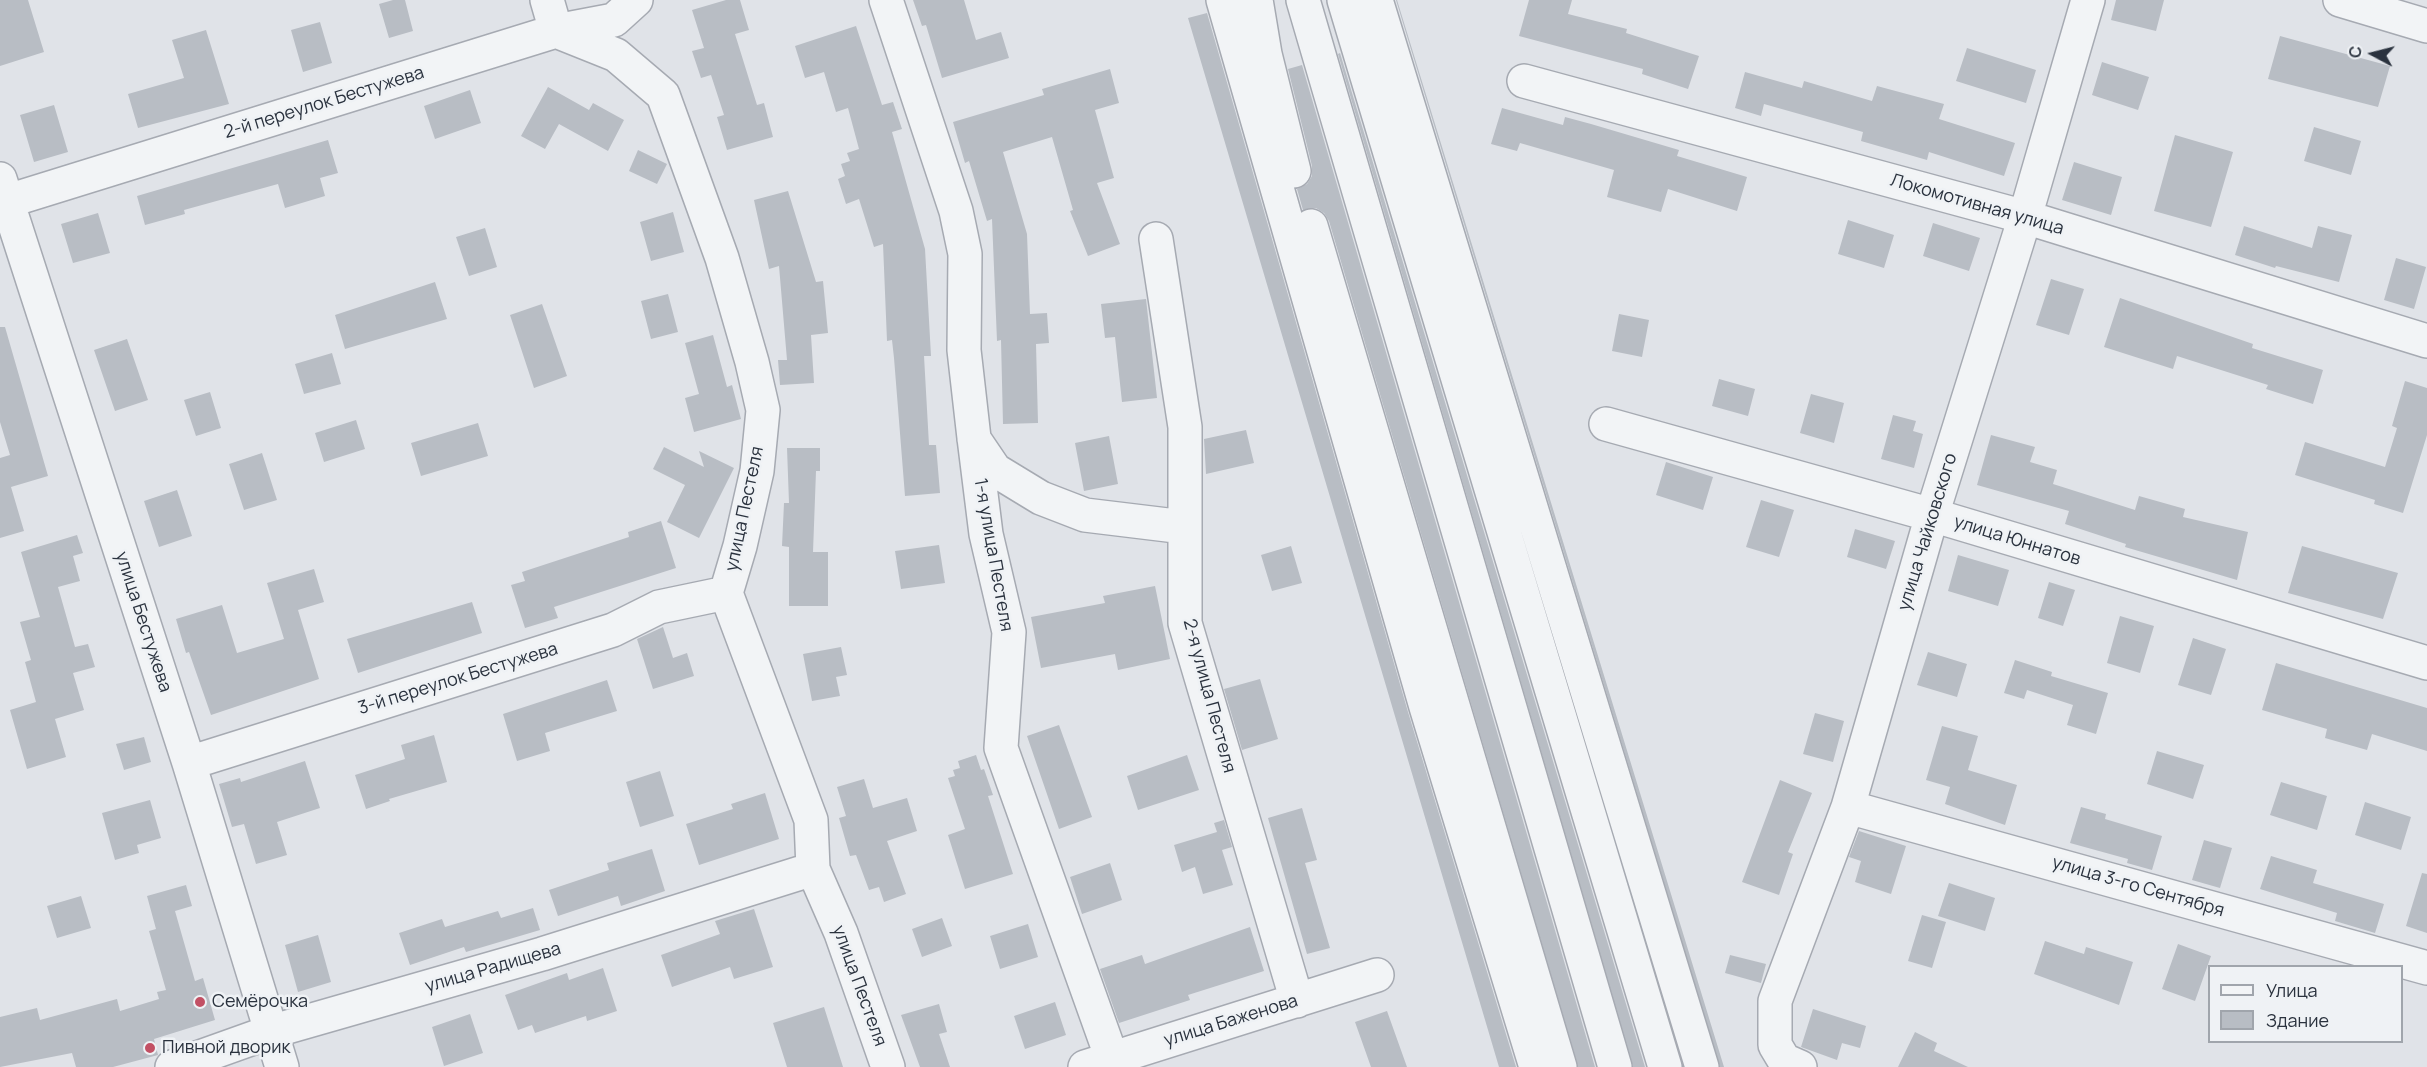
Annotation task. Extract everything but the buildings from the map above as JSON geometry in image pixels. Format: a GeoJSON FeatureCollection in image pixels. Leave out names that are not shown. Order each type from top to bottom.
{"type":"FeatureCollection","features":[{"type":"Feature","properties":{"kind":"street"},"geometry":{"type":"LineString","coordinates":[[546,0],[556,31]]}},
{"type":"Feature","properties":{"kind":"street","name":"2-й переулок Бестужева"},"geometry":{"type":"LineString","coordinates":[[4,190],[556,31],[614,20],[636,0]]}},
{"type":"Feature","properties":{"kind":"street","name":"1-я улица Пестеля"},"geometry":{"type":"LineString","coordinates":[[886,0],[956,211],[965,254],[964,350],[974,438],[986,534],[1009,633],[1001,747],[1104,1064]]}},
{"type":"Feature","properties":{"kind":"street"},"geometry":{"type":"LineString","coordinates":[[1223,0],[1426,707],[1536,1067]]}},
{"type":"Feature","properties":{"kind":"street"},"geometry":{"type":"LineString","coordinates":[[1256,0],[1265,54],[1289,155],[1560,1067]]}},
{"type":"Feature","properties":{"kind":"street"},"geometry":{"type":"LineString","coordinates":[[1303,0],[1615,1067]]}},
{"type":"Feature","properties":{"kind":"street"},"geometry":{"type":"LineString","coordinates":[[1344,0],[1665,1067]]}},
{"type":"Feature","properties":{"kind":"street"},"geometry":{"type":"LineString","coordinates":[[1376,0],[1702,1067]]}},
{"type":"Feature","properties":{"kind":"street","name":"улица Чайковского"},"geometry":{"type":"LineString","coordinates":[[1792,1063],[1775,1045],[1775,1000],[1848,807],[1932,515],[2025,217],[2088,0]]}},
{"type":"Feature","properties":{"kind":"street"},"geometry":{"type":"LineString","coordinates":[[2340,0],[2427,26]]}},
{"type":"Feature","properties":{"kind":"street","name":"улица Пестеля"},"geometry":{"type":"LineString","coordinates":[[556,31],[616,55],[663,95],[722,258],[752,362],[763,410],[757,471],[740,546],[726,593],[811,820],[813,869],[841,933],[888,1067]]}},
{"type":"Feature","properties":{"kind":"street","name":"Локомотивная улица"},"geometry":{"type":"LineString","coordinates":[[1524,81],[2025,217],[2427,341]]}},
{"type":"Feature","properties":{"kind":"street","name":"улица Бестужева"},"geometry":{"type":"LineString","coordinates":[[4,190],[189,763],[282,1067]]}},
{"type":"Feature","properties":{"kind":"street","name":"2-я улица Пестеля"},"geometry":{"type":"LineString","coordinates":[[1156,239],[1185,427],[1185,623],[1297,1001]]}},
{"type":"Feature","properties":{"kind":"street","name":"улица Юннатов"},"geometry":{"type":"LineString","coordinates":[[1606,424],[1932,515],[2427,663]]}},
{"type":"Feature","properties":{"kind":"street"},"geometry":{"type":"LineString","coordinates":[[974,438],[995,470],[1041,498],[1085,515],[1184,527]]}},
{"type":"Feature","properties":{"kind":"street","name":"3-й переулок Бестужева"},"geometry":{"type":"LineString","coordinates":[[189,763],[613,630],[659,607],[726,593]]}},
{"type":"Feature","properties":{"kind":"street","name":"улица 3-го Сентября"},"geometry":{"type":"LineString","coordinates":[[1848,807],[2427,968]]}},
{"type":"Feature","properties":{"kind":"street","name":"улица Радищева"},"geometry":{"type":"LineString","coordinates":[[172,1067],[270,1032],[542,954],[813,869]]}},
{"type":"Feature","properties":{"kind":"street","name":"улица Баженова"},"geometry":{"type":"LineString","coordinates":[[1104,1064],[1377,975]]}},
{"type":"Feature","properties":{"kind":"place","name":"Семёрочка"},"geometry":{"type":"Point","coordinates":[200,1002]}},
{"type":"Feature","properties":{"kind":"place","name":"Пивной дворик"},"geometry":{"type":"Point","coordinates":[150,1048]}}]}
